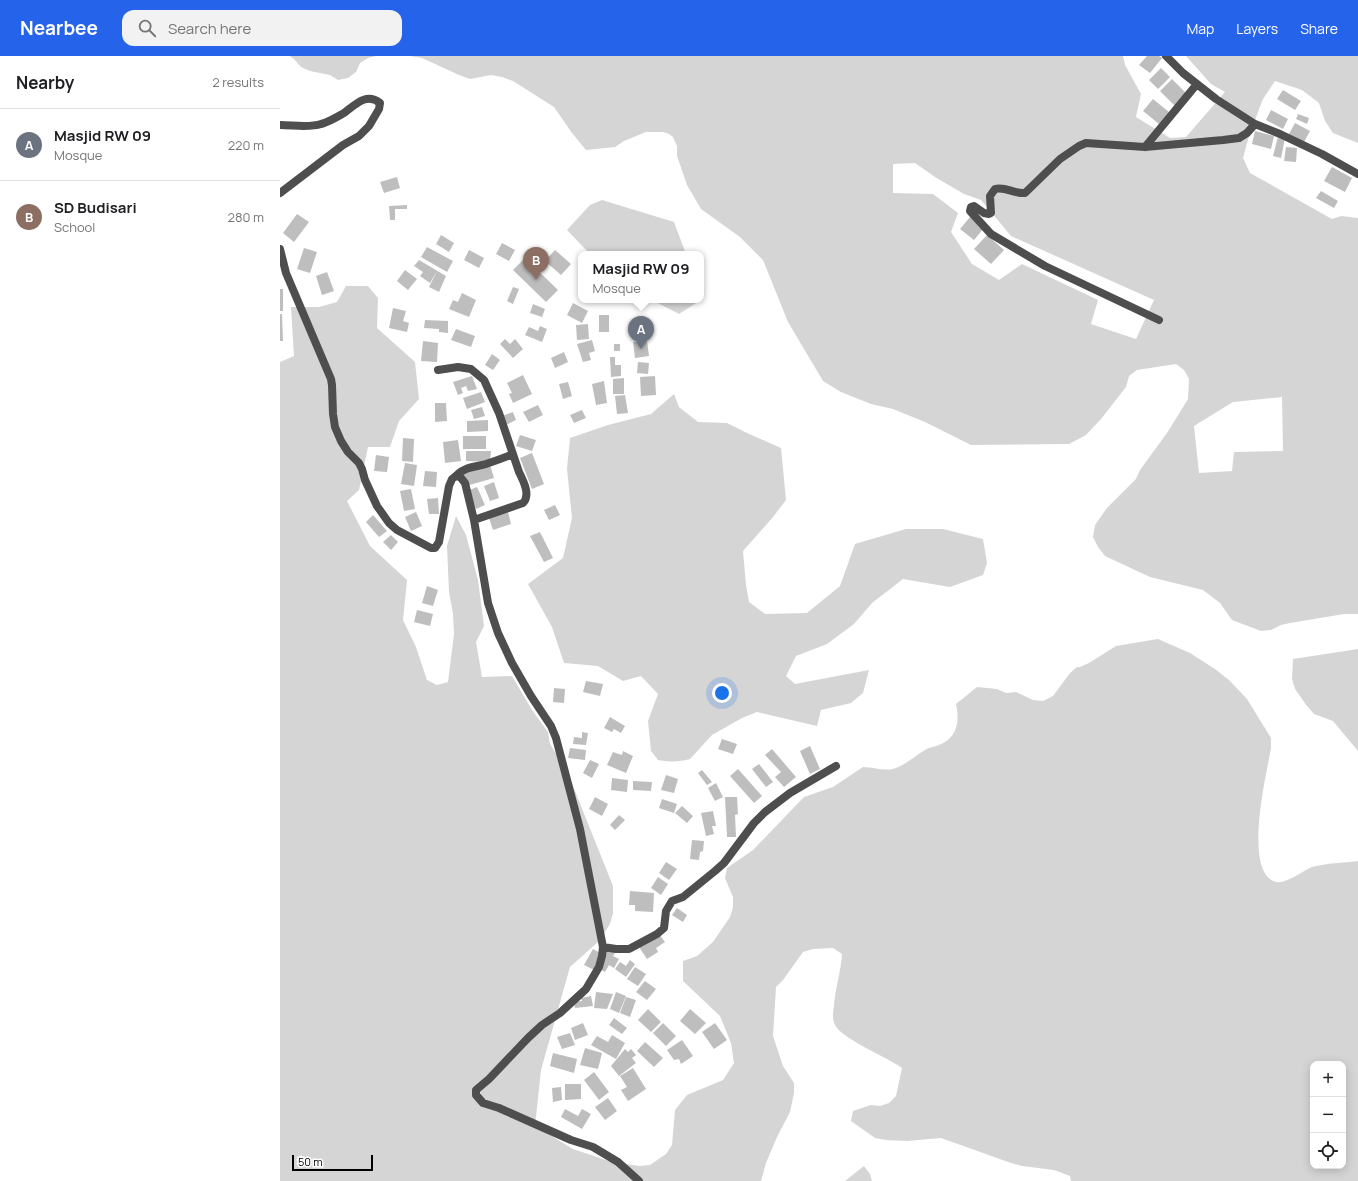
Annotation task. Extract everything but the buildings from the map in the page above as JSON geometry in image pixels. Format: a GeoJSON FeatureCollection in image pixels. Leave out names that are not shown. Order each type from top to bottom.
{"type":"FeatureCollection","features":[{"type":"Feature","properties":{"kind":"street"},"geometry":{"type":"LineString","coordinates":[[1166,56],[1216,99],[1256,124],[1322,154],[1358,174]]}},
{"type":"Feature","properties":{"kind":"street"},"geometry":{"type":"LineString","coordinates":[[1145,147],[1197,84]]}},
{"type":"Feature","properties":{"kind":"street"},"geometry":{"type":"LineString","coordinates":[[280,125],[321,124],[344,112],[357,102],[366,99],[375,100],[380,103],[379,109],[369,126],[359,136],[343,145],[280,193]]}},
{"type":"Feature","properties":{"kind":"street"},"geometry":{"type":"LineString","coordinates":[[1159,320],[1045,266],[991,234],[969,209],[970,207],[974,206],[984,213],[989,214],[991,212],[990,196],[995,189],[1002,188],[1025,193],[1060,159],[1086,143],[1145,147],[1239,138],[1247,133],[1256,124]]}},
{"type":"Feature","properties":{"kind":"street"},"geometry":{"type":"LineString","coordinates":[[280,249],[286,273],[331,379],[335,427],[348,452],[359,463],[372,497],[389,523],[407,536],[416,539],[431,548],[435,548],[439,542],[449,486],[452,479],[466,469],[513,454]]}},
{"type":"Feature","properties":{"kind":"street"},"geometry":{"type":"LineString","coordinates":[[438,370],[458,367],[471,369],[484,380],[499,413],[524,481],[527,496],[523,503],[474,520]]}},
{"type":"Feature","properties":{"kind":"street"},"geometry":{"type":"LineString","coordinates":[[457,475],[462,478],[465,483],[474,520],[488,603],[498,633],[512,663],[531,696],[551,726],[556,738],[580,829],[603,947],[599,967],[586,989],[528,1038],[489,1079],[476,1090],[476,1095],[483,1103],[499,1108],[571,1140],[593,1147],[618,1162],[639,1181]]}},
{"type":"Feature","properties":{"kind":"street"},"geometry":{"type":"LineString","coordinates":[[603,947],[629,949],[657,934],[664,928],[666,911],[672,901],[683,897],[724,863],[754,823],[765,812],[790,793],[836,766]]}},
{"type":"Feature","properties":{"kind":"shaded area"},"geometry":{"type":"Polygon","coordinates":[[[290,56],[376,56],[368,58],[360,63],[356,72],[348,78],[338,80],[330,75],[310,71],[301,67],[290,56]]]}},
{"type":"Feature","properties":{"kind":"shaded area"},"geometry":{"type":"Polygon","coordinates":[[[410,56],[1123,56],[1125,65],[1141,94],[1136,117],[1170,138],[1186,137],[1225,92],[1211,84],[1186,56],[1358,56],[1358,143],[1333,133],[1325,121],[1319,103],[1302,90],[1275,81],[1263,99],[1249,136],[1243,158],[1250,173],[1332,219],[1341,216],[1358,218],[1358,614],[1344,614],[1290,623],[1281,625],[1271,630],[1261,631],[1232,620],[1220,603],[1203,590],[1150,577],[1105,556],[1098,547],[1093,537],[1095,525],[1107,508],[1136,479],[1140,470],[1167,433],[1188,399],[1189,379],[1184,370],[1176,364],[1137,370],[1129,376],[1126,387],[1101,419],[1086,435],[1069,444],[971,445],[925,422],[893,409],[871,404],[841,392],[823,381],[788,322],[763,260],[740,237],[701,209],[687,185],[677,156],[677,146],[673,137],[669,134],[663,132],[646,132],[624,141],[615,147],[586,150],[554,107],[513,81],[491,75],[470,79],[422,58],[410,56]],[[915,163],[893,164],[893,193],[933,194],[958,213],[951,232],[972,264],[999,280],[1022,264],[1098,300],[1091,324],[1136,339],[1154,300],[1011,236],[981,200],[964,194],[915,163]],[[1282,397],[1233,402],[1194,426],[1199,473],[1232,471],[1234,452],[1283,451],[1282,397]]]}},
{"type":"Feature","properties":{"kind":"shaded area"},"geometry":{"type":"Polygon","coordinates":[[[602,200],[674,222],[685,251],[587,251],[567,230],[590,205],[602,200]]]}},
{"type":"Feature","properties":{"kind":"shaded area"},"geometry":{"type":"Polygon","coordinates":[[[346,286],[368,286],[378,298],[377,328],[415,362],[419,399],[399,421],[390,447],[368,447],[359,490],[347,501],[370,546],[407,580],[403,620],[416,647],[427,680],[437,685],[448,682],[454,634],[453,614],[449,592],[447,546],[456,516],[466,535],[478,580],[484,626],[476,642],[482,677],[512,676],[532,710],[548,732],[550,744],[567,771],[613,886],[613,913],[610,924],[599,941],[570,967],[541,1070],[535,1126],[573,1149],[612,1162],[640,1166],[650,1165],[666,1154],[672,1145],[675,1110],[687,1095],[723,1080],[734,1063],[731,1043],[720,1016],[683,981],[683,961],[697,956],[713,942],[730,917],[733,907],[733,897],[725,878],[727,868],[753,850],[804,797],[833,787],[863,767],[885,770],[897,768],[927,749],[945,742],[950,738],[956,729],[958,717],[956,704],[977,687],[997,689],[1006,693],[1016,692],[1033,700],[1043,701],[1053,696],[1070,673],[1077,667],[1089,663],[1116,646],[1158,639],[1190,653],[1229,680],[1247,699],[1271,738],[1271,748],[1259,821],[1258,842],[1260,861],[1266,875],[1276,882],[1280,882],[1290,879],[1312,867],[1358,861],[1358,1181],[1071,1181],[1070,1176],[1054,1170],[1011,1163],[941,1138],[907,1141],[875,1138],[851,1121],[853,1111],[871,1105],[880,1106],[889,1103],[896,1096],[902,1068],[855,1042],[846,1036],[835,1025],[833,1011],[842,954],[833,948],[813,949],[803,952],[783,980],[776,987],[773,1036],[783,1066],[794,1083],[794,1093],[790,1112],[766,1163],[761,1181],[280,1181],[280,362],[294,356],[291,307],[319,307],[337,302],[346,286]]]}},
{"type":"Feature","properties":{"kind":"shaded area"},"geometry":{"type":"Polygon","coordinates":[[[658,303],[696,303],[679,314],[658,303]]]}},
{"type":"Feature","properties":{"kind":"shaded area"},"geometry":{"type":"Polygon","coordinates":[[[674,394],[679,407],[698,422],[727,423],[781,448],[786,500],[743,551],[749,602],[765,614],[807,613],[840,586],[855,544],[906,529],[943,529],[983,539],[987,563],[983,575],[950,587],[903,579],[872,603],[854,624],[827,644],[796,656],[786,676],[795,684],[869,670],[863,693],[851,703],[821,710],[817,726],[757,712],[742,718],[712,735],[690,759],[682,761],[658,760],[651,751],[648,721],[658,694],[641,676],[623,681],[598,666],[564,663],[552,627],[528,584],[563,558],[572,518],[567,469],[570,438],[608,425],[651,414],[674,394]]]}},
{"type":"Feature","properties":{"kind":"shaded area"},"geometry":{"type":"Polygon","coordinates":[[[1358,649],[1358,751],[1333,721],[1314,714],[1295,689],[1292,679],[1293,659],[1358,649]]]}},
{"type":"Feature","properties":{"kind":"shaded area"},"geometry":{"type":"Polygon","coordinates":[[[864,1166],[870,1174],[872,1181],[845,1181],[864,1166]]]}},
{"type":"Feature","properties":{"kind":"place","name":"SD Budisari"},"geometry":{"type":"Point","coordinates":[536,280]}},
{"type":"Feature","properties":{"kind":"place","name":"Masjid RW 09"},"geometry":{"type":"Point","coordinates":[641,349]}}]}
